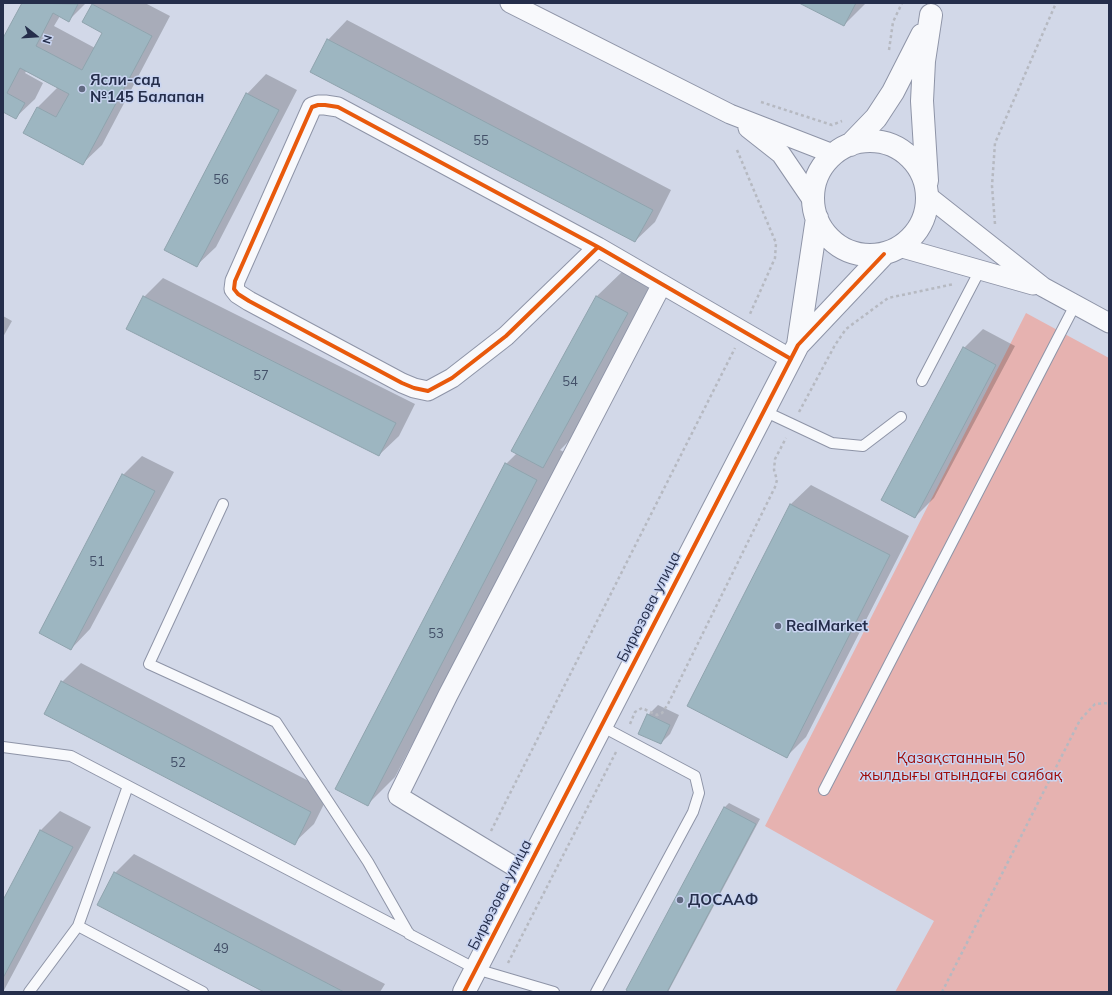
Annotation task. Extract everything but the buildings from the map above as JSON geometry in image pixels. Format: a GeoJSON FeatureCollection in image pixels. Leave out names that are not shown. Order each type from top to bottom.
{"type":"FeatureCollection","features":[{"type":"Feature","properties":{"kind":"street"},"geometry":{"type":"LineString","coordinates":[[510,3],[730,114],[842,149],[870,141],[889,144],[906,153],[918,168],[928,192],[1042,287],[1109,323]]}},
{"type":"Feature","properties":{"kind":"street","name":"Бирюзова улица"},"geometry":{"type":"LineString","coordinates":[[794,352],[815,210],[815,185],[821,169],[876,118],[893,92],[934,9]]}},
{"type":"Feature","properties":{"kind":"street","name":"Бирюзова улица"},"geometry":{"type":"LineString","coordinates":[[464,992],[794,352],[892,251],[912,237],[922,223],[928,192],[922,101],[924,61],[934,9]]}},
{"type":"Feature","properties":{"kind":"street"},"geometry":{"type":"LineString","coordinates":[[598,247],[506,336],[452,378],[428,391],[414,388],[402,383],[249,301],[238,294],[234,289],[235,280],[312,107],[318,104],[332,105],[598,247],[743,331],[794,352]]}},
{"type":"Feature","properties":{"kind":"street"},"geometry":{"type":"LineString","coordinates":[[730,114],[781,154],[815,210],[824,232],[836,244],[851,252],[867,255],[892,251],[980,270],[1042,287]]}},
{"type":"Feature","properties":{"kind":"street"},"geometry":{"type":"LineString","coordinates":[[525,873],[398,796],[448,695],[662,284]]}},
{"type":"Feature","properties":{"kind":"lane"},"geometry":{"type":"LineString","coordinates":[[922,381],[980,270]]}},
{"type":"Feature","properties":{"kind":"lane"},"geometry":{"type":"LineString","coordinates":[[824,790],[1075,305]]}},
{"type":"Feature","properties":{"kind":"lane"},"geometry":{"type":"LineString","coordinates":[[764,411],[832,443],[863,446],[901,417]]}},
{"type":"Feature","properties":{"kind":"lane"},"geometry":{"type":"LineString","coordinates":[[223,504],[149,664],[276,722],[368,862],[409,934]]}},
{"type":"Feature","properties":{"kind":"lane"},"geometry":{"type":"LineString","coordinates":[[596,992],[693,812],[699,793],[695,776],[601,726]]}},
{"type":"Feature","properties":{"kind":"lane"},"geometry":{"type":"LineString","coordinates":[[3,747],[71,756],[476,969],[554,992]]}},
{"type":"Feature","properties":{"kind":"lane"},"geometry":{"type":"LineString","coordinates":[[29,992],[78,926],[128,786]]}},
{"type":"Feature","properties":{"kind":"lane"},"geometry":{"type":"LineString","coordinates":[[78,926],[203,992]]}},
{"type":"Feature","properties":{"kind":"path"},"geometry":{"type":"LineString","coordinates":[[887,55],[893,22],[902,3]]}},
{"type":"Feature","properties":{"kind":"path"},"geometry":{"type":"LineString","coordinates":[[995,225],[992,186],[995,143],[1056,3]]}},
{"type":"Feature","properties":{"kind":"path"},"geometry":{"type":"LineString","coordinates":[[761,102],[832,125],[844,120]]}},
{"type":"Feature","properties":{"kind":"path"},"geometry":{"type":"LineString","coordinates":[[483,848],[743,331],[774,258],[776,244],[737,150]]}},
{"type":"Feature","properties":{"kind":"path"},"geometry":{"type":"LineString","coordinates":[[501,977],[635,712],[642,708],[657,715],[662,713],[668,704],[775,487],[777,480],[774,470],[776,459],[792,425],[835,345],[846,330],[888,298],[960,283],[971,286]]}},
{"type":"Feature","properties":{"kind":"path"},"geometry":{"type":"LineString","coordinates":[[942,992],[1080,720],[1095,704],[1109,703]]}},
{"type":"Feature","properties":{"kind":"green space","name":"Қазақстанның 50 жылдығы атындағы саябақ"},"geometry":{"type":"Polygon","coordinates":[[[1026,313],[1109,358],[1109,992],[895,992],[934,921],[765,826],[1026,313]]]}},
{"type":"Feature","properties":{"kind":"cycle path"},"geometry":{"type":"LineString","coordinates":[[598,247],[506,336],[452,378],[428,391],[414,388],[402,383],[249,301],[238,294],[234,289],[235,281],[312,107],[325,105],[338,107],[598,247],[791,359]]}},
{"type":"Feature","properties":{"kind":"cycle path"},"geometry":{"type":"LineString","coordinates":[[464,992],[798,345],[884,254]]}},
{"type":"Feature","properties":{"kind":"place","name":"Ясли-сад №145 Балапан"},"geometry":{"type":"Point","coordinates":[82,89]}},
{"type":"Feature","properties":{"kind":"place","name":"RealMarket"},"geometry":{"type":"Point","coordinates":[778,626]}},
{"type":"Feature","properties":{"kind":"place","name":"ДОСААФ"},"geometry":{"type":"Point","coordinates":[680,900]}}]}
